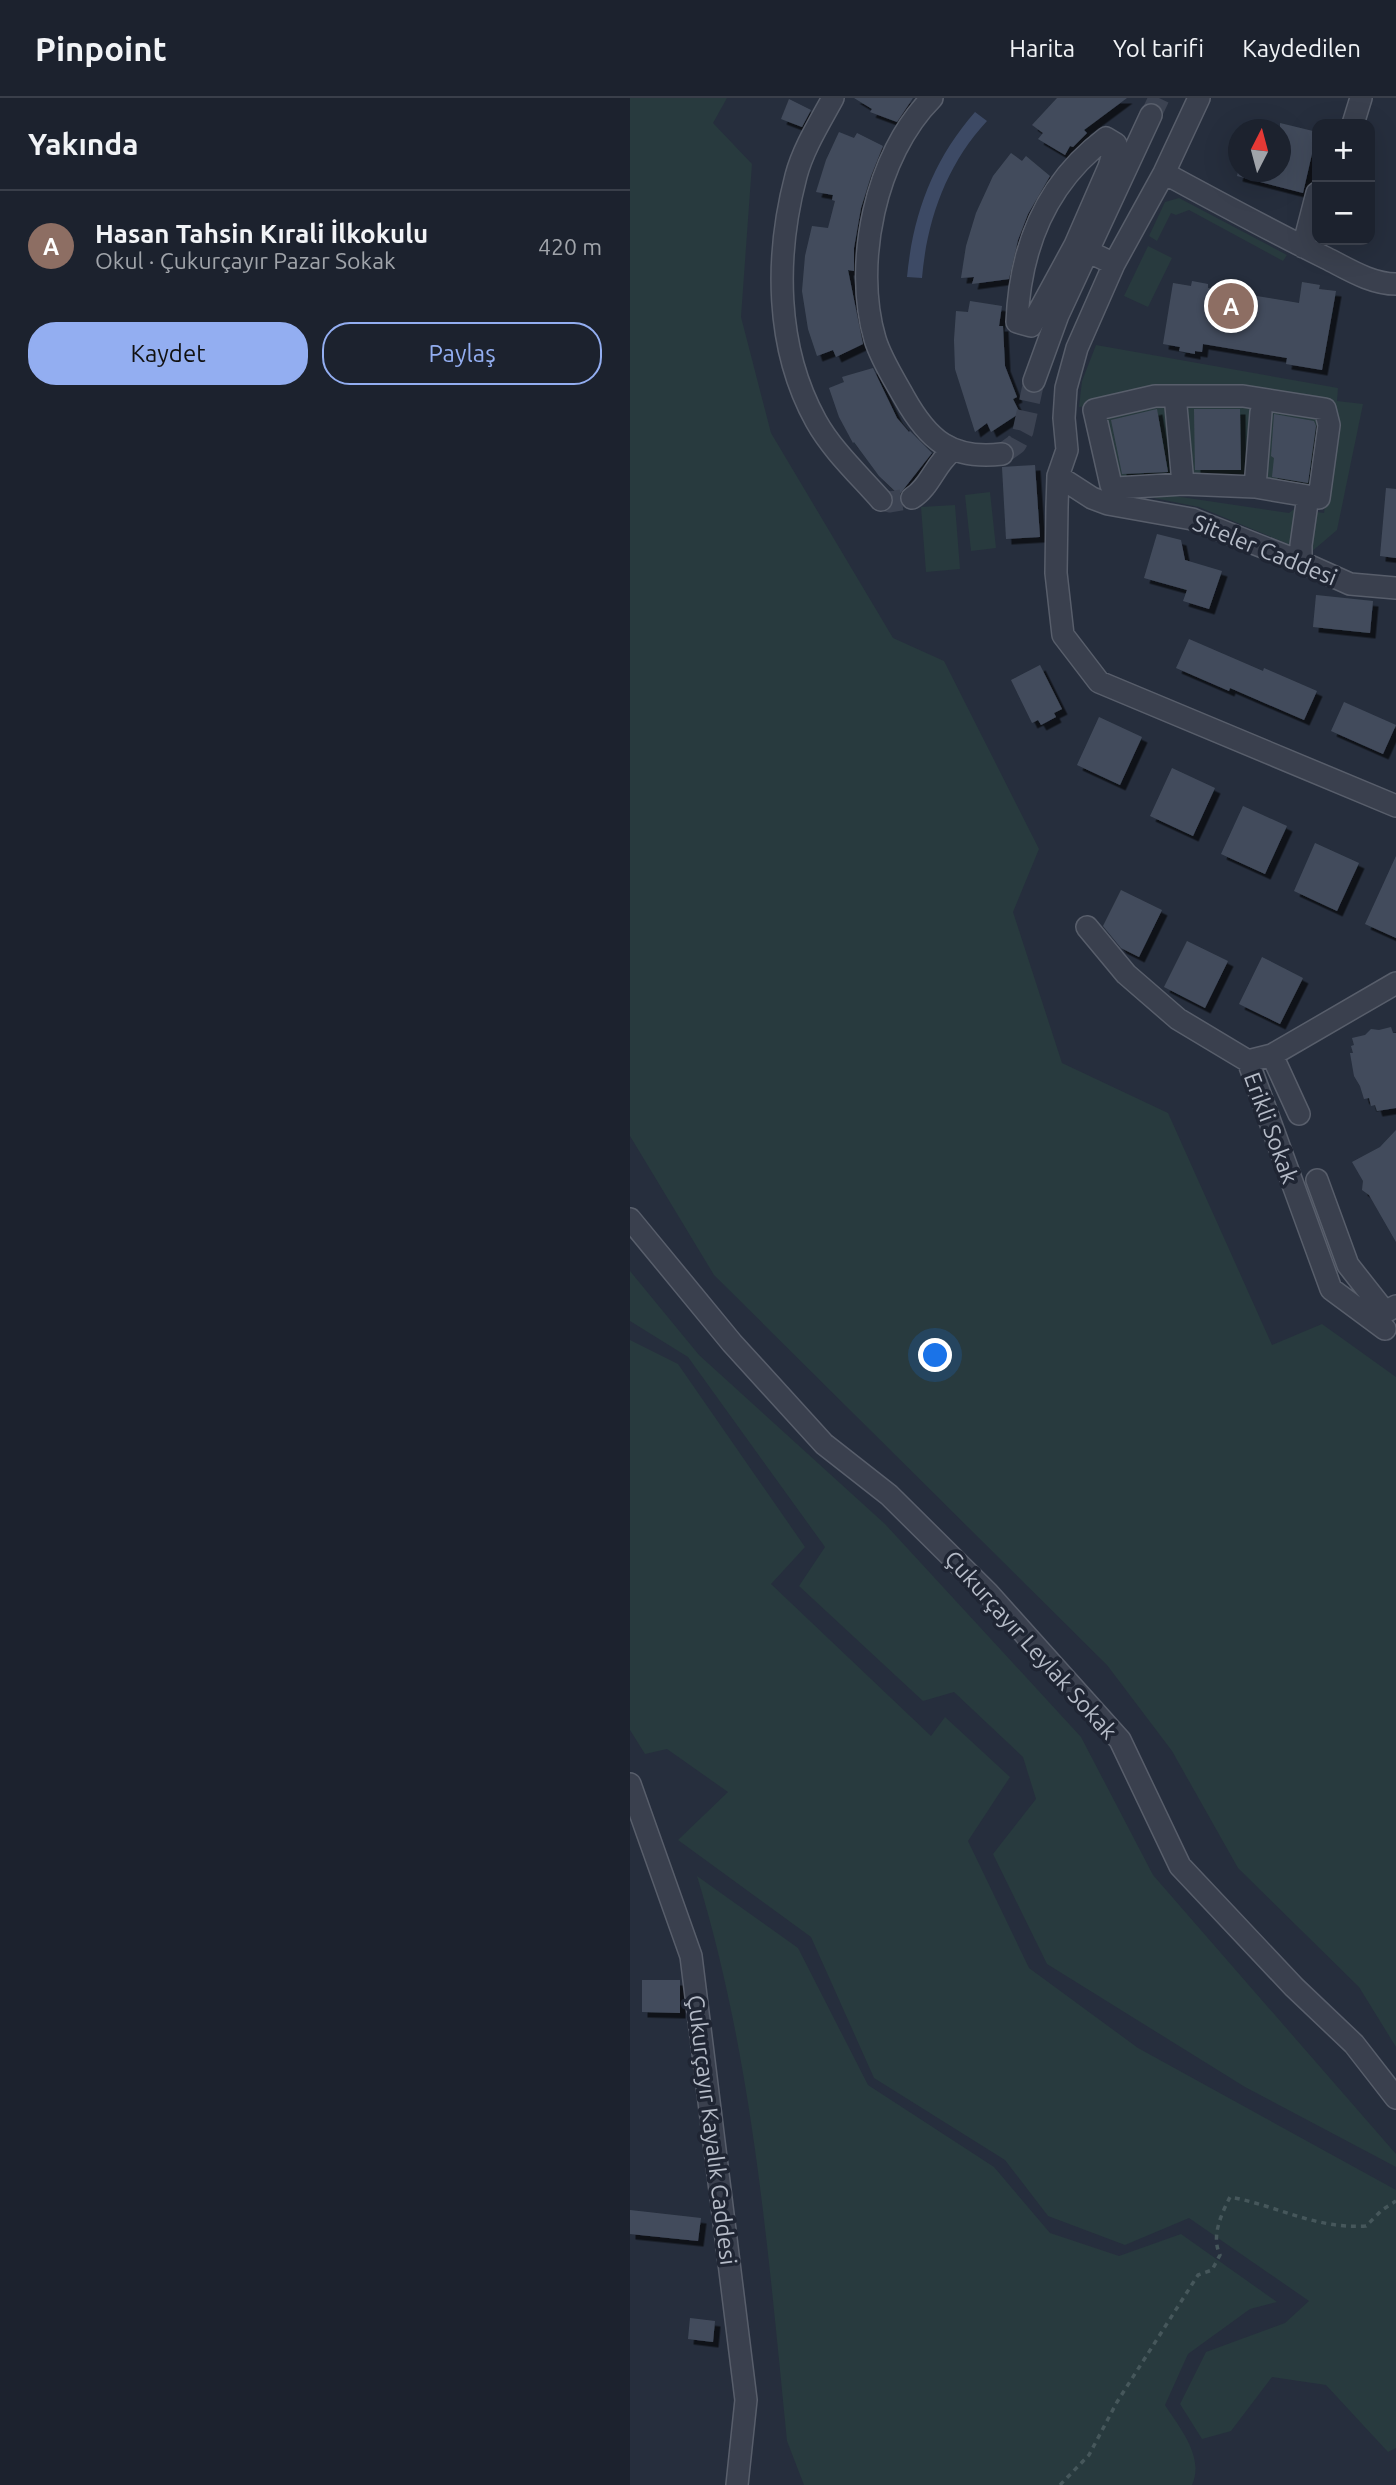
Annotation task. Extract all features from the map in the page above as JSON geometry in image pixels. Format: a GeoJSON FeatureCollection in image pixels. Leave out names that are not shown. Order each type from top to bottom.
{"type":"FeatureCollection","features":[{"type":"Feature","properties":{"kind":"street"},"geometry":{"type":"LineString","coordinates":[[832,98],[796,173],[785,229],[781,282],[785,328],[796,377],[816,422],[881,500]]}},
{"type":"Feature","properties":{"kind":"street"},"geometry":{"type":"LineString","coordinates":[[932,98],[901,140],[884,176],[872,217],[868,251],[868,305],[876,341],[891,374],[913,413],[935,440],[952,450],[981,456],[1002,454]]}},
{"type":"Feature","properties":{"kind":"street"},"geometry":{"type":"LineString","coordinates":[[1199,98],[1164,173],[1114,264],[1077,348],[1066,388],[1064,418],[1067,450],[1058,476],[1056,573],[1063,635],[1099,682],[1396,806]]}},
{"type":"Feature","properties":{"kind":"street"},"geometry":{"type":"LineString","coordinates":[[1355,119],[1361,98]]}},
{"type":"Feature","properties":{"kind":"street"},"geometry":{"type":"LineString","coordinates":[[1034,381],[1058,315],[1081,248],[1109,167],[1116,145],[1106,138],[1085,154],[1068,173],[1046,206],[1027,254],[1018,296],[1017,322],[1031,326],[1081,248],[1151,116]]}},
{"type":"Feature","properties":{"kind":"street"},"geometry":{"type":"LineString","coordinates":[[1164,173],[1303,247],[1382,284],[1396,284]]}},
{"type":"Feature","properties":{"kind":"street"},"geometry":{"type":"LineString","coordinates":[[1303,247],[1312,212]]}},
{"type":"Feature","properties":{"kind":"street"},"geometry":{"type":"LineString","coordinates":[[1081,248],[1114,264]]}},
{"type":"Feature","properties":{"kind":"street"},"geometry":{"type":"LineString","coordinates":[[1155,396],[1243,396],[1325,409],[1329,425],[1319,498],[1255,487],[1183,484],[1116,488],[1111,485],[1094,410],[1155,396]]}},
{"type":"Feature","properties":{"kind":"street"},"geometry":{"type":"LineString","coordinates":[[1176,406],[1183,484]]}},
{"type":"Feature","properties":{"kind":"street"},"geometry":{"type":"LineString","coordinates":[[1255,487],[1261,412]]}},
{"type":"Feature","properties":{"kind":"street"},"geometry":{"type":"LineString","coordinates":[[912,498],[922,492],[941,459],[952,450]]}},
{"type":"Feature","properties":{"kind":"street","name":"Siteler Caddesi"},"geometry":{"type":"LineString","coordinates":[[1058,476],[1092,498],[1108,504],[1192,519],[1350,584],[1396,588]]}},
{"type":"Feature","properties":{"kind":"street"},"geometry":{"type":"LineString","coordinates":[[1301,562],[1308,496]]}},
{"type":"Feature","properties":{"kind":"street","name":"Erikli Sokak"},"geometry":{"type":"LineString","coordinates":[[1087,927],[1126,974],[1178,1019],[1248,1061],[1331,1289],[1388,1316]]}},
{"type":"Feature","properties":{"kind":"street"},"geometry":{"type":"LineString","coordinates":[[1248,1061],[1272,1055],[1396,983]]}},
{"type":"Feature","properties":{"kind":"street"},"geometry":{"type":"LineString","coordinates":[[1272,1055],[1299,1114]]}},
{"type":"Feature","properties":{"kind":"street"},"geometry":{"type":"LineString","coordinates":[[1317,1180],[1348,1265],[1388,1316]]}},
{"type":"Feature","properties":{"kind":"street","name":"Çukurçayır Leylak Sokak"},"geometry":{"type":"LineString","coordinates":[[630,1219],[732,1343],[824,1444],[889,1495],[988,1593],[1119,1740],[1180,1866],[1294,1987],[1354,2044],[1396,2098]]}},
{"type":"Feature","properties":{"kind":"street","name":"Çukurçayır Kayalık Caddesi"},"geometry":{"type":"LineString","coordinates":[[630,1784],[691,1956],[746,2400],[737,2485]]}},
{"type":"Feature","properties":{"kind":"path"},"geometry":{"type":"LineString","coordinates":[[1060,2485],[1090,2455],[1117,2402],[1198,2275],[1212,2270],[1220,2255],[1215,2245],[1218,2226],[1230,2197],[1341,2227],[1366,2226],[1396,2201]]}},
{"type":"Feature","properties":{"kind":"shaded area"},"geometry":{"type":"Polygon","coordinates":[[[630,98],[727,98],[713,123],[752,164],[741,317],[771,433],[893,638],[944,661],[1039,849],[1013,912],[1062,1063],[1168,1113],[1272,1345],[1322,1324],[1396,1377],[1396,2047],[1359,1987],[1238,1868],[1172,1751],[1107,1665],[714,1275],[630,1136],[630,98]]]}},
{"type":"Feature","properties":{"kind":"shaded area"},"geometry":{"type":"Polygon","coordinates":[[[1179,198],[1287,255],[1283,261],[1189,210],[1176,215],[1171,213],[1157,241],[1149,236],[1165,202],[1179,198]]]}},
{"type":"Feature","properties":{"kind":"shaded area"},"geometry":{"type":"Polygon","coordinates":[[[1148,246],[1172,258],[1148,307],[1124,296],[1148,246]]]}},
{"type":"Feature","properties":{"kind":"shaded area"},"geometry":{"type":"Polygon","coordinates":[[[1096,345],[1338,388],[1337,401],[1363,404],[1337,530],[1310,553],[1199,507],[1154,498],[1119,495],[1154,493],[1289,513],[1294,509],[1324,513],[1337,417],[1315,487],[1249,476],[1177,473],[1114,484],[1099,404],[1079,407],[1082,381],[1096,345]]]}},
{"type":"Feature","properties":{"kind":"shaded area"},"geometry":{"type":"Polygon","coordinates":[[[990,492],[996,548],[971,551],[965,495],[990,492]]]}},
{"type":"Feature","properties":{"kind":"shaded area"},"geometry":{"type":"Polygon","coordinates":[[[955,505],[960,569],[926,572],[921,507],[955,505]]]}},
{"type":"Feature","properties":{"kind":"shaded area"},"geometry":{"type":"Polygon","coordinates":[[[630,1271],[699,1355],[885,1524],[1081,1737],[1153,1875],[1396,2154],[1396,2167],[1245,2087],[1047,1964],[993,1854],[1036,1799],[1023,1757],[954,1692],[923,1701],[799,1586],[825,1547],[688,1357],[630,1321],[630,1271]]]}},
{"type":"Feature","properties":{"kind":"shaded area"},"geometry":{"type":"Polygon","coordinates":[[[630,1340],[678,1364],[805,1547],[771,1584],[931,1736],[945,1717],[1010,1777],[968,1841],[1029,1968],[1138,2048],[1396,2190],[1396,2448],[1388,2452],[1326,2385],[1272,2377],[1231,2431],[1202,2439],[1180,2404],[1206,2352],[1285,2323],[1309,2301],[1189,2218],[1125,2245],[1048,2216],[1005,2160],[874,2078],[811,1937],[678,1840],[728,1792],[667,1749],[645,1754],[630,1730],[630,1340]]]}},
{"type":"Feature","properties":{"kind":"shaded area"},"geometry":{"type":"Polygon","coordinates":[[[697,1876],[798,1948],[868,2085],[994,2167],[1050,2233],[1119,2256],[1181,2234],[1277,2302],[1250,2309],[1188,2354],[1165,2405],[1193,2453],[1195,2474],[1192,2485],[804,2485],[787,2441],[765,2227],[745,2085],[716,1945],[697,1876]]]}},
{"type":"Feature","properties":{"kind":"water"},"geometry":{"type":"Polygon","coordinates":[[[975,112],[987,121],[961,155],[941,194],[929,235],[922,278],[907,277],[914,231],[928,189],[948,149],[975,112]]]}},
{"type":"Feature","properties":{"kind":"building"},"geometry":{"type":"Polygon","coordinates":[[[854,98],[913,98],[897,122],[870,112],[872,109],[854,98]]]}},
{"type":"Feature","properties":{"kind":"building"},"geometry":{"type":"Polygon","coordinates":[[[1057,98],[1127,98],[1084,130],[1087,133],[1073,147],[1070,146],[1065,155],[1038,139],[1043,133],[1032,125],[1057,98]]]}},
{"type":"Feature","properties":{"kind":"building"},"geometry":{"type":"Polygon","coordinates":[[[789,99],[811,110],[802,127],[781,119],[789,99]]]}},
{"type":"Feature","properties":{"kind":"building"},"geometry":{"type":"Polygon","coordinates":[[[1291,126],[1312,131],[1312,154],[1303,193],[1260,182],[1291,182],[1291,126]]]}},
{"type":"Feature","properties":{"kind":"building"},"geometry":{"type":"Polygon","coordinates":[[[839,132],[854,138],[857,133],[883,146],[861,208],[854,248],[854,271],[848,270],[863,344],[836,357],[833,350],[817,356],[808,329],[802,291],[805,256],[812,226],[828,228],[835,201],[832,200],[833,195],[816,192],[826,160],[839,132]]]}},
{"type":"Feature","properties":{"kind":"building"},"geometry":{"type":"Polygon","coordinates":[[[1011,153],[1022,161],[1026,156],[1050,176],[1028,214],[1018,240],[1009,279],[972,284],[974,277],[961,278],[966,246],[976,213],[993,176],[1011,153]]]}},
{"type":"Feature","properties":{"kind":"building"},"geometry":{"type":"Polygon","coordinates":[[[1192,281],[1208,284],[1208,288],[1299,303],[1302,282],[1320,285],[1319,289],[1336,291],[1322,370],[1286,364],[1287,358],[1203,344],[1202,352],[1195,351],[1195,354],[1179,351],[1180,347],[1163,344],[1173,283],[1191,286],[1192,281]]]}},
{"type":"Feature","properties":{"kind":"building"},"geometry":{"type":"Polygon","coordinates":[[[970,301],[1002,306],[999,326],[1003,326],[1005,366],[1017,397],[1013,399],[1020,413],[991,432],[987,423],[975,432],[955,369],[956,311],[968,312],[970,301]]]}},
{"type":"Feature","properties":{"kind":"building"},"geometry":{"type":"Polygon","coordinates":[[[873,368],[897,418],[932,453],[899,495],[879,476],[853,443],[839,417],[829,388],[844,382],[842,377],[873,368]]]}},
{"type":"Feature","properties":{"kind":"building"},"geometry":{"type":"Polygon","coordinates":[[[1157,409],[1168,472],[1122,474],[1111,420],[1157,409]]]}},
{"type":"Feature","properties":{"kind":"building"},"geometry":{"type":"Polygon","coordinates":[[[1194,409],[1240,409],[1241,470],[1195,470],[1194,409]]]}},
{"type":"Feature","properties":{"kind":"building"},"geometry":{"type":"Polygon","coordinates":[[[1274,414],[1314,421],[1316,426],[1308,483],[1272,477],[1274,414]]]}},
{"type":"Feature","properties":{"kind":"building"},"geometry":{"type":"Polygon","coordinates":[[[1035,465],[1040,537],[1006,539],[1002,467],[1035,465]]]}},
{"type":"Feature","properties":{"kind":"building"},"geometry":{"type":"Polygon","coordinates":[[[1386,488],[1396,489],[1396,558],[1380,556],[1386,488]]]}},
{"type":"Feature","properties":{"kind":"building"},"geometry":{"type":"Polygon","coordinates":[[[1157,534],[1181,540],[1185,560],[1222,571],[1209,609],[1183,601],[1187,590],[1144,578],[1157,534]]]}},
{"type":"Feature","properties":{"kind":"building"},"geometry":{"type":"Polygon","coordinates":[[[1316,595],[1373,601],[1370,633],[1313,627],[1316,595]]]}},
{"type":"Feature","properties":{"kind":"building"},"geometry":{"type":"Polygon","coordinates":[[[1189,639],[1317,691],[1304,720],[1176,668],[1189,639]]]}},
{"type":"Feature","properties":{"kind":"building"},"geometry":{"type":"Polygon","coordinates":[[[1040,665],[1062,709],[1054,713],[1056,717],[1041,725],[1038,720],[1032,723],[1011,680],[1040,665]]]}},
{"type":"Feature","properties":{"kind":"building"},"geometry":{"type":"Polygon","coordinates":[[[1344,702],[1396,725],[1383,754],[1331,731],[1344,702]]]}},
{"type":"Feature","properties":{"kind":"building"},"geometry":{"type":"Polygon","coordinates":[[[1099,717],[1142,737],[1120,785],[1077,765],[1099,717]]]}},
{"type":"Feature","properties":{"kind":"building"},"geometry":{"type":"Polygon","coordinates":[[[1172,768],[1215,788],[1193,836],[1150,816],[1172,768]]]}},
{"type":"Feature","properties":{"kind":"building"},"geometry":{"type":"Polygon","coordinates":[[[1243,806],[1287,826],[1265,874],[1221,854],[1243,806]]]}},
{"type":"Feature","properties":{"kind":"building"},"geometry":{"type":"Polygon","coordinates":[[[1315,843],[1359,863],[1337,911],[1294,891],[1315,843]]]}},
{"type":"Feature","properties":{"kind":"building"},"geometry":{"type":"Polygon","coordinates":[[[1396,856],[1396,938],[1365,924],[1396,856]]]}},
{"type":"Feature","properties":{"kind":"building"},"geometry":{"type":"Polygon","coordinates":[[[1121,890],[1162,910],[1139,957],[1121,948],[1103,926],[1121,890]]]}},
{"type":"Feature","properties":{"kind":"building"},"geometry":{"type":"Polygon","coordinates":[[[1187,941],[1228,961],[1205,1008],[1164,987],[1187,941]]]}},
{"type":"Feature","properties":{"kind":"building"},"geometry":{"type":"Polygon","coordinates":[[[1262,957],[1303,978],[1280,1024],[1239,1004],[1262,957]]]}},
{"type":"Feature","properties":{"kind":"building"},"geometry":{"type":"Polygon","coordinates":[[[1391,1027],[1393,1033],[1396,1033],[1396,1108],[1377,1111],[1375,1105],[1371,1106],[1369,1098],[1364,1099],[1354,1076],[1350,1053],[1353,1053],[1352,1038],[1365,1035],[1371,1029],[1391,1027]]]}},
{"type":"Feature","properties":{"kind":"building"},"geometry":{"type":"Polygon","coordinates":[[[1396,1130],[1396,1242],[1369,1195],[1362,1190],[1363,1181],[1352,1162],[1380,1147],[1396,1130]]]}},
{"type":"Feature","properties":{"kind":"building"},"geometry":{"type":"Polygon","coordinates":[[[642,1980],[680,1980],[680,2013],[642,2012],[642,1980]]]}},
{"type":"Feature","properties":{"kind":"building"},"geometry":{"type":"Polygon","coordinates":[[[630,2210],[701,2218],[698,2241],[630,2234],[630,2210]]]}},
{"type":"Feature","properties":{"kind":"building"},"geometry":{"type":"Polygon","coordinates":[[[690,2318],[715,2321],[713,2342],[688,2339],[690,2318]]]}},
{"type":"Feature","properties":{"kind":"tunnel"},"geometry":{"type":"LineString","coordinates":[[1151,115],[1159,98]]}},
{"type":"Feature","properties":{"kind":"tunnel"},"geometry":{"type":"LineString","coordinates":[[1002,454],[1016,444],[1023,431],[1034,381]]}},
{"type":"Feature","properties":{"kind":"tunnel"},"geometry":{"type":"LineString","coordinates":[[881,500],[890,502],[912,498]]}},
{"type":"Feature","properties":{"kind":"place","name":"Hasan Tahsin Kırali İlkokulu"},"geometry":{"type":"Point","coordinates":[1231,306]}}]}
